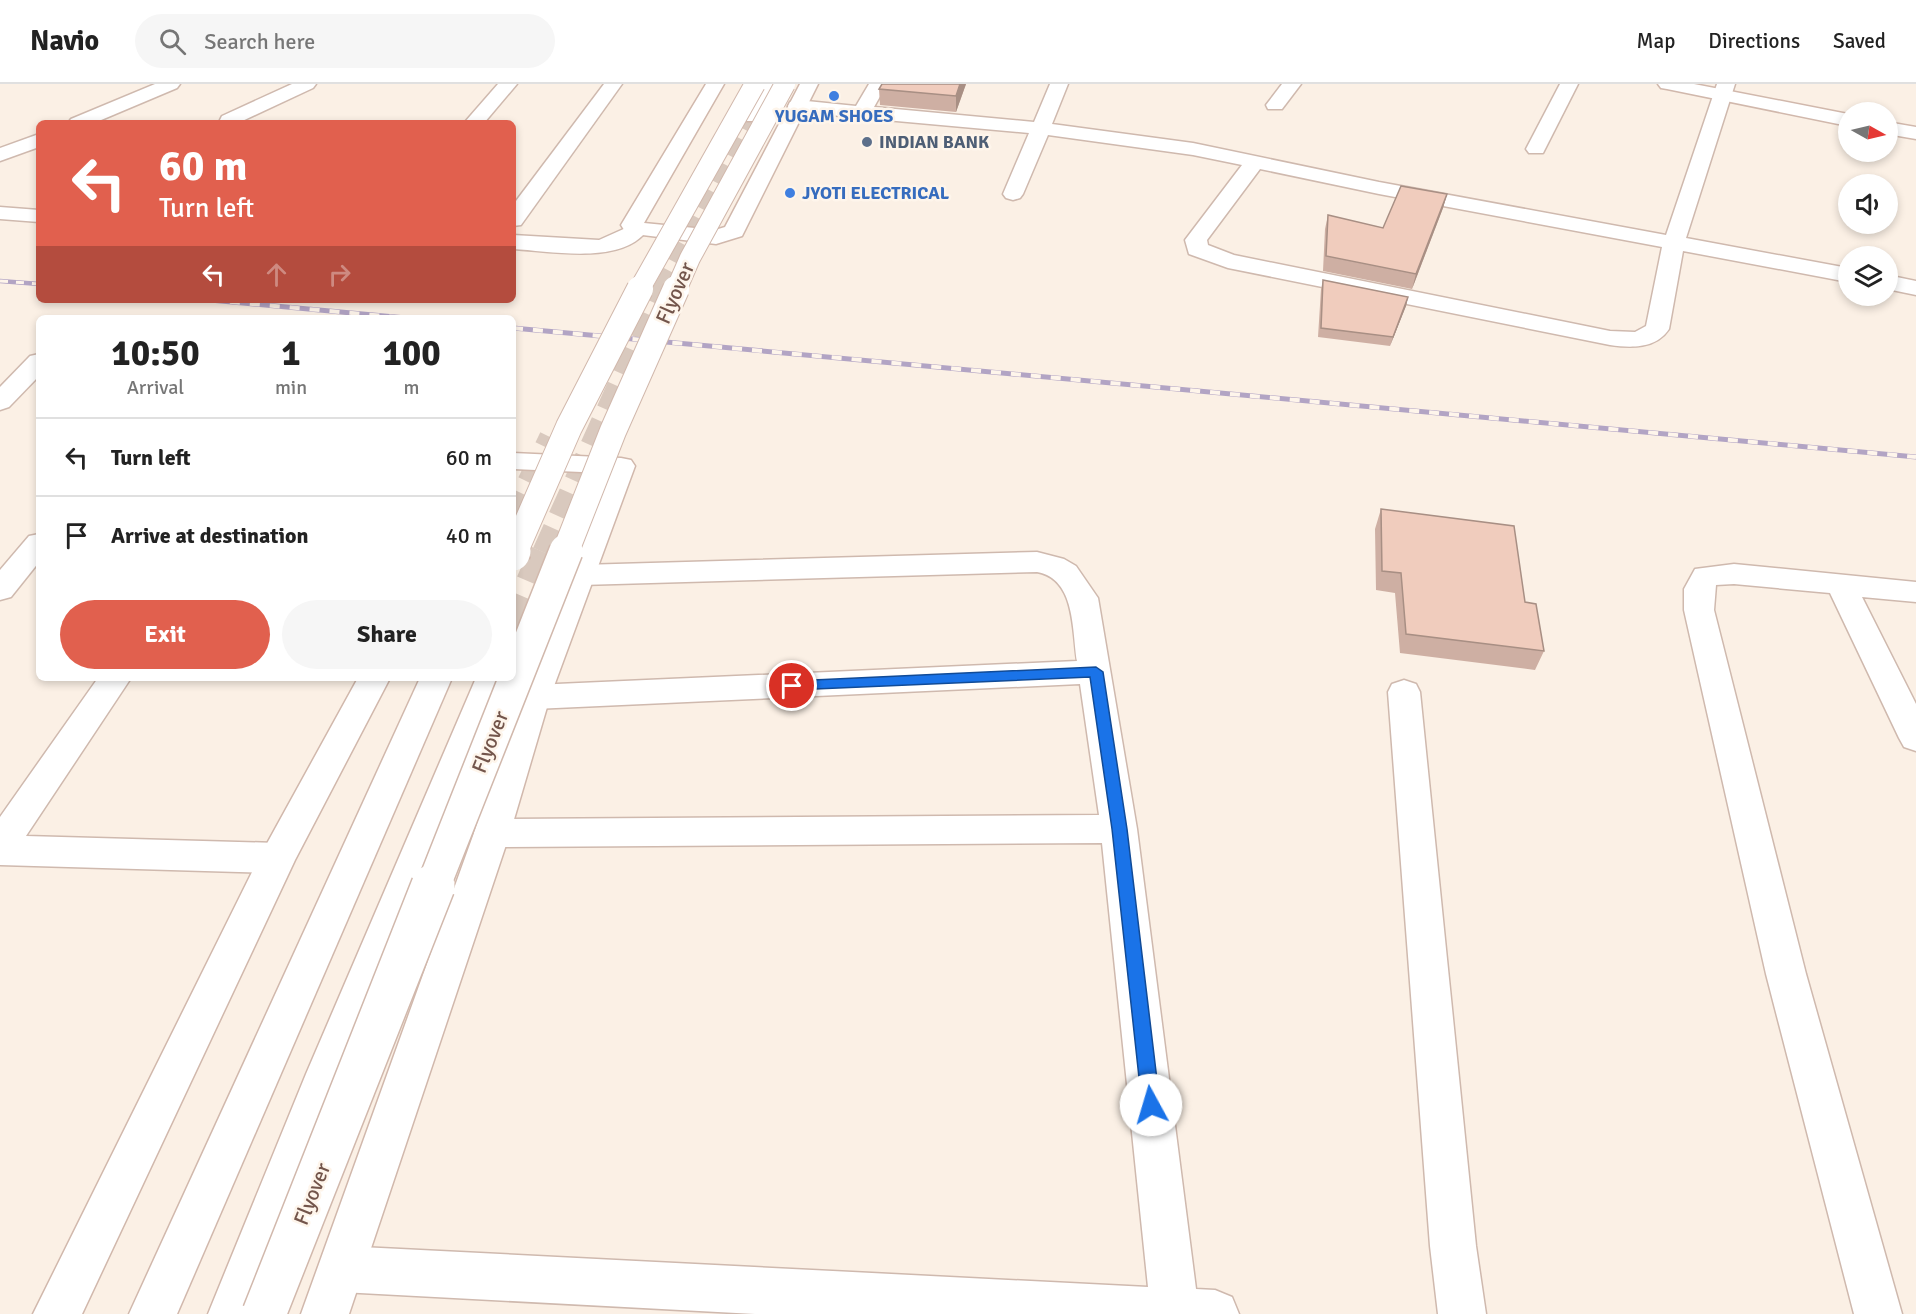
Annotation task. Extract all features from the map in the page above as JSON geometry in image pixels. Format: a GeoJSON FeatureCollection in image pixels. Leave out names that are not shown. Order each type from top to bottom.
{"type":"FeatureCollection","features":[{"type":"Feature","properties":{"kind":"street"},"geometry":{"type":"LineString","coordinates":[[85,120],[171,84]]}},
{"type":"Feature","properties":{"kind":"street"},"geometry":{"type":"LineString","coordinates":[[229,120],[307,84]]}},
{"type":"Feature","properties":{"kind":"street"},"geometry":{"type":"LineString","coordinates":[[477,120],[508,84]]}},
{"type":"Feature","properties":{"kind":"street"},"geometry":{"type":"LineString","coordinates":[[516,216],[613,84]]}},
{"type":"Feature","properties":{"kind":"street"},"geometry":{"type":"LineString","coordinates":[[715,84],[632,225],[638,229],[716,237],[734,231],[791,95],[809,84]]}},
{"type":"Feature","properties":{"kind":"street"},"geometry":{"type":"LineString","coordinates":[[730,114],[747,84]]}},
{"type":"Feature","properties":{"kind":"street","name":"Flyover"},"geometry":{"type":"LineString","coordinates":[[516,547],[569,427],[656,257],[755,84]]}},
{"type":"Feature","properties":{"kind":"street"},"geometry":{"type":"LineString","coordinates":[[754,117],[773,84]]}},
{"type":"Feature","properties":{"kind":"street"},"geometry":{"type":"LineString","coordinates":[[862,112],[878,84]]}},
{"type":"Feature","properties":{"kind":"street"},"geometry":{"type":"LineString","coordinates":[[1013,194],[1059,84]]}},
{"type":"Feature","properties":{"kind":"street"},"geometry":{"type":"LineString","coordinates":[[1275,105],[1292,84]]}},
{"type":"Feature","properties":{"kind":"street"},"geometry":{"type":"LineString","coordinates":[[1536,149],[1569,84]]}},
{"type":"Feature","properties":{"kind":"street"},"geometry":{"type":"LineString","coordinates":[[1667,84],[1724,90],[1838,118]]}},
{"type":"Feature","properties":{"kind":"street"},"geometry":{"type":"LineString","coordinates":[[1255,162],[1196,240],[1197,249],[1228,261],[1610,338],[1632,340],[1649,337],[1657,329],[1674,243],[1724,90]]}},
{"type":"Feature","properties":{"kind":"street"},"geometry":{"type":"LineString","coordinates":[[791,95],[862,112],[1042,128],[1193,149],[1838,273]]}},
{"type":"Feature","properties":{"kind":"street","name":"Flyover"},"geometry":{"type":"LineString","coordinates":[[516,676],[613,431],[690,258],[791,95]]}},
{"type":"Feature","properties":{"kind":"street"},"geometry":{"type":"LineString","coordinates":[[1898,130],[1916,133]]}},
{"type":"Feature","properties":{"kind":"street"},"geometry":{"type":"LineString","coordinates":[[9,131],[36,139]]}},
{"type":"Feature","properties":{"kind":"street"},"geometry":{"type":"LineString","coordinates":[[0,155],[36,141]]}},
{"type":"Feature","properties":{"kind":"street"},"geometry":{"type":"LineString","coordinates":[[0,213],[36,216]]}},
{"type":"Feature","properties":{"kind":"street"},"geometry":{"type":"LineString","coordinates":[[516,242],[601,247],[623,239],[638,229]]}},
{"type":"Feature","properties":{"kind":"street"},"geometry":{"type":"LineString","coordinates":[[1898,284],[1916,288]]}},
{"type":"Feature","properties":{"kind":"street"},"geometry":{"type":"LineString","coordinates":[[0,402],[36,364]]}},
{"type":"Feature","properties":{"kind":"street"},"geometry":{"type":"LineString","coordinates":[[325,1314],[492,833],[534,697],[621,466],[516,461]]}},
{"type":"Feature","properties":{"kind":"street"},"geometry":{"type":"LineString","coordinates":[[0,590],[36,547]]}},
{"type":"Feature","properties":{"kind":"street"},"geometry":{"type":"LineString","coordinates":[[340,1269],[898,1306],[1188,1313],[1096,672],[1083,598],[1071,576],[1054,564],[1037,562],[581,575]]}},
{"type":"Feature","properties":{"kind":"street"},"geometry":{"type":"LineString","coordinates":[[1878,1314],[1786,974],[1699,610],[1699,589],[1706,576],[1734,574],[1916,592]]}},
{"type":"Feature","properties":{"kind":"street"},"geometry":{"type":"LineString","coordinates":[[1841,585],[1916,738]]}},
{"type":"Feature","properties":{"kind":"street"},"geometry":{"type":"LineString","coordinates":[[534,697],[1096,672]]}},
{"type":"Feature","properties":{"kind":"street"},"geometry":{"type":"LineString","coordinates":[[0,848],[113,681]]}},
{"type":"Feature","properties":{"kind":"street"},"geometry":{"type":"LineString","coordinates":[[57,1314],[277,858],[372,681]]}},
{"type":"Feature","properties":{"kind":"street"},"geometry":{"type":"LineString","coordinates":[[153,1314],[435,681]]}},
{"type":"Feature","properties":{"kind":"street"},"geometry":{"type":"LineString","coordinates":[[175,1314],[457,681]]}},
{"type":"Feature","properties":{"kind":"street"},"geometry":{"type":"LineString","coordinates":[[232,1314],[327,1074],[491,681]]}},
{"type":"Feature","properties":{"kind":"street","name":"Flyover"},"geometry":{"type":"LineString","coordinates":[[264,1314],[514,681]]}},
{"type":"Feature","properties":{"kind":"street"},"geometry":{"type":"LineString","coordinates":[[1404,692],[1453,1246],[1462,1314]]}},
{"type":"Feature","properties":{"kind":"street"},"geometry":{"type":"LineString","coordinates":[[492,833],[1119,829]]}},
{"type":"Feature","properties":{"kind":"street"},"geometry":{"type":"LineString","coordinates":[[0,848],[277,858]]}},
{"type":"Feature","properties":{"kind":"building"},"geometry":{"type":"Polygon","coordinates":[[[882,84],[960,84],[956,96],[879,89],[882,84]]]}},
{"type":"Feature","properties":{"kind":"building"},"geometry":{"type":"Polygon","coordinates":[[[1401,186],[1447,194],[1416,274],[1326,256],[1328,215],[1383,228],[1401,186]]]}},
{"type":"Feature","properties":{"kind":"building"},"geometry":{"type":"Polygon","coordinates":[[[1323,280],[1408,297],[1393,337],[1321,328],[1323,280]]]}},
{"type":"Feature","properties":{"kind":"building"},"geometry":{"type":"Polygon","coordinates":[[[1381,509],[1514,526],[1525,602],[1536,604],[1544,651],[1406,634],[1401,573],[1382,571],[1381,509]]]}},
{"type":"Feature","properties":{"kind":"tunnel"},"geometry":{"type":"LineString","coordinates":[[663,290],[754,117]]}},
{"type":"Feature","properties":{"kind":"tunnel"},"geometry":{"type":"LineString","coordinates":[[545,553],[664,289]]}},
{"type":"Feature","properties":{"kind":"tunnel"},"geometry":{"type":"LineString","coordinates":[[516,512],[552,438]]}},
{"type":"Feature","properties":{"kind":"tunnel"},"geometry":{"type":"LineString","coordinates":[[516,621],[546,551]]}},
{"type":"Feature","properties":{"kind":"railway"},"geometry":{"type":"LineString","coordinates":[[0,281],[36,284]]}},
{"type":"Feature","properties":{"kind":"railway"},"geometry":{"type":"LineString","coordinates":[[243,303],[373,315]]}},
{"type":"Feature","properties":{"kind":"railway"},"geometry":{"type":"LineString","coordinates":[[516,328],[1916,457]]}},
{"type":"Feature","properties":{"kind":"place","name":"YUGAM SHOES"},"geometry":{"type":"Point","coordinates":[834,96]}},
{"type":"Feature","properties":{"kind":"place","name":"INDIAN BANK"},"geometry":{"type":"Point","coordinates":[867,142]}},
{"type":"Feature","properties":{"kind":"place","name":"JYOTI ELECTRICAL"},"geometry":{"type":"Point","coordinates":[790,193]}},
{"type":"Feature","properties":{"kind":"route"},"geometry":{"type":"LineString","coordinates":[[792,686],[1096,672],[1119,829],[1151,1105]]}}]}
